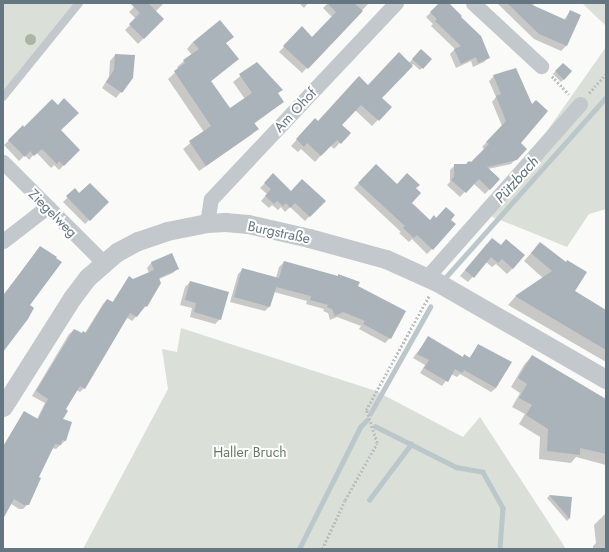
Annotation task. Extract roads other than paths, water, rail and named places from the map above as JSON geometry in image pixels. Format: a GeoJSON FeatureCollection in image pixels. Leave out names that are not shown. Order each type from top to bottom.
{"type":"FeatureCollection","features":[{"type":"Feature","properties":{"kind":"street","name":"Am Ohof"},"geometry":{"type":"LineString","coordinates":[[207,223],[210,199],[396,3]]}},
{"type":"Feature","properties":{"kind":"street"},"geometry":{"type":"LineString","coordinates":[[474,3],[541,66]]}},
{"type":"Feature","properties":{"kind":"street"},"geometry":{"type":"LineString","coordinates":[[432,280],[580,104]]}},
{"type":"Feature","properties":{"kind":"street","name":"Ziegelweg"},"geometry":{"type":"LineString","coordinates":[[3,162],[104,263]]}},
{"type":"Feature","properties":{"kind":"street"},"geometry":{"type":"LineString","coordinates":[[3,241],[47,207]]}},
{"type":"Feature","properties":{"kind":"street","name":"Burgstraße"},"geometry":{"type":"LineString","coordinates":[[3,407],[72,298],[88,277],[117,252],[138,241],[167,231],[207,223],[225,222],[248,224],[350,248],[386,259],[432,280],[606,379]]}},
{"type":"Feature","properties":{"kind":"lane"},"geometry":{"type":"LineString","coordinates":[[3,97],[78,3]]}},
{"type":"Feature","properties":{"kind":"waterway","name":"Pützbach"},"geometry":{"type":"LineString","coordinates":[[445,278],[606,97]]}},
{"type":"Feature","properties":{"kind":"waterway","name":"Pützbach"},"geometry":{"type":"LineString","coordinates":[[370,414],[430,307]]}},
{"type":"Feature","properties":{"kind":"waterway"},"geometry":{"type":"LineString","coordinates":[[299,549],[360,427],[367,420]]}},
{"type":"Feature","properties":{"kind":"waterway"},"geometry":{"type":"LineString","coordinates":[[375,426],[456,467],[483,472],[503,508],[500,549]]}},
{"type":"Feature","properties":{"kind":"waterway"},"geometry":{"type":"LineString","coordinates":[[369,500],[411,444]]}},
{"type":"Feature","properties":{"kind":"park label","name":"Haller Bruch"},"geometry":{"type":"Point","coordinates":[250,452]}}]}
